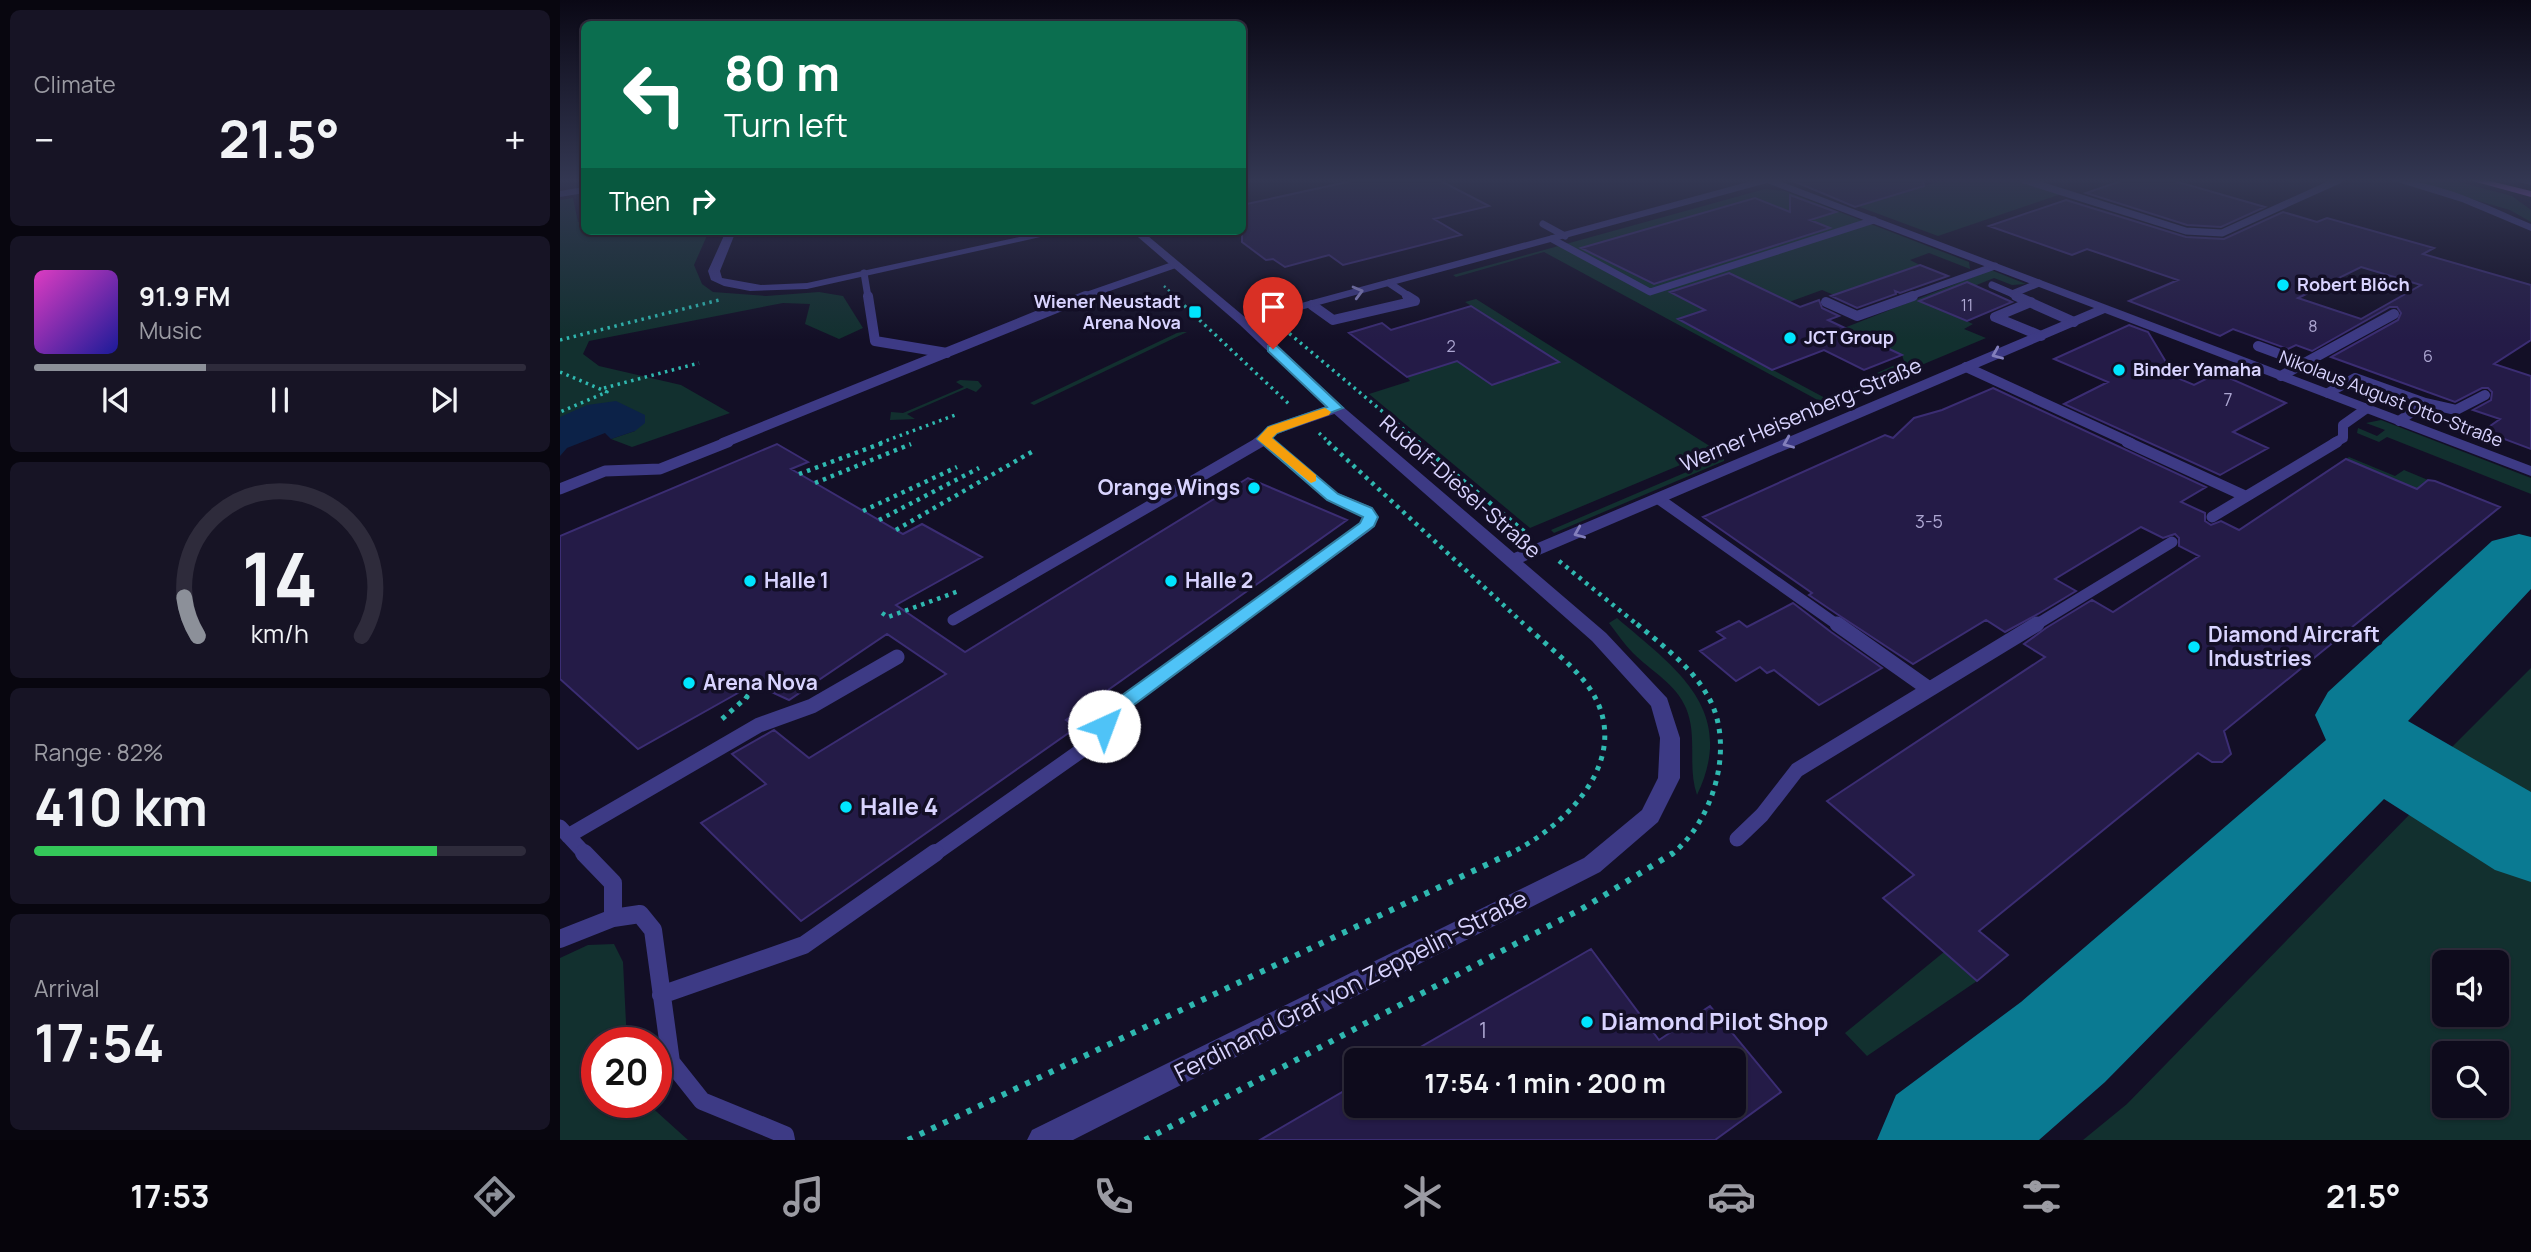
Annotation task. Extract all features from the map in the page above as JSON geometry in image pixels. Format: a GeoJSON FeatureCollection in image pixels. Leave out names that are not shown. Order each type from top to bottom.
{"type":"FeatureCollection","features":[{"type":"Feature","properties":{"kind":"street"},"geometry":{"type":"LineString","coordinates":[[1244,322],[1575,233]]}},
{"type":"Feature","properties":{"kind":"street","name":"Nikolaus August Otto-Straße"},"geometry":{"type":"LineString","coordinates":[[1908,233],[2531,471]]}},
{"type":"Feature","properties":{"kind":"street"},"geometry":{"type":"LineString","coordinates":[[729,235],[713,271],[717,280],[734,287],[765,290],[807,286],[1043,235]]}},
{"type":"Feature","properties":{"kind":"street","name":"Rudolf-Diesel-Straße"},"geometry":{"type":"LineString","coordinates":[[1140,235],[1244,322],[1336,408],[1600,637],[1660,704],[1670,738],[1669,778],[1650,816]]}},
{"type":"Feature","properties":{"kind":"street","name":"Werner Heisenberg-Straße"},"geometry":{"type":"LineString","coordinates":[[1513,560],[2105,308]]}},
{"type":"Feature","properties":{"kind":"street","name":"Ferdinand Graf von Zeppelin-Straße"},"geometry":{"type":"LineString","coordinates":[[1042,1140],[1592,864],[1650,816]]}},
{"type":"Feature","properties":{"kind":"lane"},"geometry":{"type":"LineString","coordinates":[[1560,233],[1565,236]]}},
{"type":"Feature","properties":{"kind":"lane"},"geometry":{"type":"LineString","coordinates":[[1552,239],[1650,292],[1833,233]]}},
{"type":"Feature","properties":{"kind":"lane"},"geometry":{"type":"LineString","coordinates":[[560,489],[605,471],[660,469],[1148,271],[1174,265]]}},
{"type":"Feature","properties":{"kind":"lane"},"geometry":{"type":"LineString","coordinates":[[1826,302],[1857,316],[1994,266]]}},
{"type":"Feature","properties":{"kind":"lane"},"geometry":{"type":"LineString","coordinates":[[864,273],[875,341],[947,353]]}},
{"type":"Feature","properties":{"kind":"lane"},"geometry":{"type":"LineString","coordinates":[[2012,293],[2039,283]]}},
{"type":"Feature","properties":{"kind":"lane"},"geometry":{"type":"LineString","coordinates":[[1312,305],[1333,320],[1415,301],[1389,284]]}},
{"type":"Feature","properties":{"kind":"lane"},"geometry":{"type":"LineString","coordinates":[[1992,285],[2074,322]]}},
{"type":"Feature","properties":{"kind":"lane"},"geometry":{"type":"LineString","coordinates":[[2031,302],[1995,317],[2041,336]]}},
{"type":"Feature","properties":{"kind":"lane"},"geometry":{"type":"LineString","coordinates":[[2281,376],[2394,314]]}},
{"type":"Feature","properties":{"kind":"lane"},"geometry":{"type":"LineString","coordinates":[[2258,346],[2304,363]]}},
{"type":"Feature","properties":{"kind":"lane"},"geometry":{"type":"LineString","coordinates":[[1966,367],[2245,496]]}},
{"type":"Feature","properties":{"kind":"lane"},"geometry":{"type":"LineString","coordinates":[[2328,393],[2356,378],[2447,411],[2460,412],[2485,395]]}},
{"type":"Feature","properties":{"kind":"lane"},"geometry":{"type":"LineString","coordinates":[[2399,421],[2425,403]]}},
{"type":"Feature","properties":{"kind":"lane"},"geometry":{"type":"LineString","coordinates":[[953,620],[1264,439],[1273,430],[1336,408]]}},
{"type":"Feature","properties":{"kind":"lane"},"geometry":{"type":"LineString","coordinates":[[2211,517],[2343,438],[2343,425],[2367,408]]}},
{"type":"Feature","properties":{"kind":"lane"},"geometry":{"type":"LineString","coordinates":[[661,995],[804,945],[1091,743],[1116,709],[1367,526],[1371,517],[1367,511],[1333,497],[1264,439]]}},
{"type":"Feature","properties":{"kind":"lane"},"geometry":{"type":"LineString","coordinates":[[1659,499],[1930,689]]}},
{"type":"Feature","properties":{"kind":"lane"},"geometry":{"type":"LineString","coordinates":[[1737,839],[1759,824],[1777,793],[1797,770],[2172,542]]}},
{"type":"Feature","properties":{"kind":"lane"},"geometry":{"type":"LineString","coordinates":[[613,918],[612,883],[564,831],[759,725],[812,706],[897,657]]}},
{"type":"Feature","properties":{"kind":"lane"},"geometry":{"type":"LineString","coordinates":[[560,939],[613,918],[640,914],[653,930],[671,1062],[702,1101],[785,1135],[786,1140]]}},
{"type":"Feature","properties":{"kind":"path"},"geometry":{"type":"LineString","coordinates":[[908,1140],[1525,846],[1557,825],[1581,800],[1599,774],[1605,720],[1596,698],[1581,677],[1148,271]]}},
{"type":"Feature","properties":{"kind":"path"},"geometry":{"type":"LineString","coordinates":[[560,340],[765,290]]}},
{"type":"Feature","properties":{"kind":"path"},"geometry":{"type":"LineString","coordinates":[[1144,1140],[1454,978],[1613,891],[1670,855],[1690,836],[1708,802],[1717,771],[1721,736],[1712,702],[1694,675],[1269,316]]}},
{"type":"Feature","properties":{"kind":"path"},"geometry":{"type":"LineString","coordinates":[[560,372],[604,388],[699,363]]}},
{"type":"Feature","properties":{"kind":"path"},"geometry":{"type":"LineString","coordinates":[[560,412],[607,392],[604,388]]}},
{"type":"Feature","properties":{"kind":"path"},"geometry":{"type":"LineString","coordinates":[[799,474],[958,414]]}},
{"type":"Feature","properties":{"kind":"path"},"geometry":{"type":"LineString","coordinates":[[815,483],[911,444]]}},
{"type":"Feature","properties":{"kind":"path"},"geometry":{"type":"LineString","coordinates":[[897,530],[1035,450]]}},
{"type":"Feature","properties":{"kind":"path"},"geometry":{"type":"LineString","coordinates":[[863,511],[957,467]]}},
{"type":"Feature","properties":{"kind":"path"},"geometry":{"type":"LineString","coordinates":[[879,520],[979,468]]}},
{"type":"Feature","properties":{"kind":"path"},"geometry":{"type":"LineString","coordinates":[[882,613],[888,617],[959,591]]}},
{"type":"Feature","properties":{"kind":"green space"},"geometry":{"type":"Polygon","coordinates":[[[560,233],[707,235],[694,265],[702,284],[713,292],[766,296],[819,292],[843,296],[863,328],[839,339],[805,324],[810,304],[783,303],[589,341],[583,354],[599,366],[681,385],[730,413],[632,447],[611,439],[635,431],[560,417],[560,233]]]}},
{"type":"Feature","properties":{"kind":"green space"},"geometry":{"type":"Polygon","coordinates":[[[1605,233],[1894,233],[1969,262],[1970,269],[1929,253],[1910,260],[1920,265],[1834,295],[1822,290],[1789,302],[1765,290],[1678,319],[1827,399],[1862,385],[1866,388],[1825,404],[1544,252],[1456,277],[1453,275],[1605,233]]]}},
{"type":"Feature","properties":{"kind":"green space"},"geometry":{"type":"Polygon","coordinates":[[[1991,270],[2026,284],[2012,285],[1994,278],[1929,304],[1973,324],[1964,329],[1986,338],[1888,379],[1877,373],[1904,361],[1902,355],[1844,328],[1991,270]]]}},
{"type":"Feature","properties":{"kind":"green space"},"geometry":{"type":"Polygon","coordinates":[[[1476,299],[1716,450],[1530,528],[1369,394],[1410,381],[1407,377],[1457,361],[1558,362],[1465,302],[1476,299]]]}},
{"type":"Feature","properties":{"kind":"green space"},"geometry":{"type":"Polygon","coordinates":[[[1179,332],[1187,332],[1034,405],[1030,403],[1179,332]]]}},
{"type":"Feature","properties":{"kind":"green space"},"geometry":{"type":"Polygon","coordinates":[[[978,381],[982,386],[976,392],[967,388],[907,414],[915,419],[890,420],[891,412],[903,413],[964,387],[956,382],[978,381]]]}},
{"type":"Feature","properties":{"kind":"green space"},"geometry":{"type":"Polygon","coordinates":[[[2381,420],[2531,478],[2531,494],[2387,437],[2379,442],[2357,433],[2358,428],[2377,436],[2385,430],[2366,423],[2381,420]]]}},
{"type":"Feature","properties":{"kind":"green space"},"geometry":{"type":"Polygon","coordinates":[[[1724,456],[1724,461],[1554,533],[1551,530],[1724,456]]]}},
{"type":"Feature","properties":{"kind":"green space"},"geometry":{"type":"Polygon","coordinates":[[[2349,457],[2395,476],[2404,470],[2428,480],[2417,489],[2346,459],[2349,457]]]}},
{"type":"Feature","properties":{"kind":"green space"},"geometry":{"type":"Polygon","coordinates":[[[1617,618],[1679,673],[1705,714],[1710,738],[1708,765],[1697,795],[1690,719],[1682,699],[1633,653],[1609,623],[1617,618]]]}},
{"type":"Feature","properties":{"kind":"green space"},"geometry":{"type":"Polygon","coordinates":[[[2531,668],[2531,820],[2471,782],[2455,760],[2452,747],[2531,668]]]}},
{"type":"Feature","properties":{"kind":"green space"},"geometry":{"type":"Polygon","coordinates":[[[2429,814],[2457,821],[2482,832],[2531,861],[2531,1140],[2083,1140],[2127,1104],[2409,815],[2429,814]]]}},
{"type":"Feature","properties":{"kind":"green space"},"geometry":{"type":"Polygon","coordinates":[[[614,944],[623,962],[626,1027],[581,1027],[581,1118],[664,1118],[688,1140],[560,1140],[560,958],[588,945],[614,944]]]}},
{"type":"Feature","properties":{"kind":"green space"},"geometry":{"type":"Polygon","coordinates":[[[1944,952],[1977,981],[1867,1056],[1845,1033],[1944,952]]]}},
{"type":"Feature","properties":{"kind":"water"},"geometry":{"type":"Polygon","coordinates":[[[616,401],[645,415],[645,423],[635,431],[611,439],[605,433],[567,448],[560,456],[560,417],[587,405],[616,401]]]}},
{"type":"Feature","properties":{"kind":"building"},"geometry":{"type":"Polygon","coordinates":[[[1246,233],[1461,235],[1343,265],[1329,255],[1285,267],[1273,259],[1266,260],[1242,242],[1242,235],[1246,233]]]}},
{"type":"Feature","properties":{"kind":"building"},"geometry":{"type":"Polygon","coordinates":[[[1633,233],[1814,233],[1654,284],[1581,248],[1633,233]]]}},
{"type":"Feature","properties":{"kind":"building"},"geometry":{"type":"Polygon","coordinates":[[[2010,233],[2174,233],[2186,237],[2224,239],[2237,233],[2381,233],[2434,248],[2423,254],[2531,285],[2531,340],[2494,364],[2531,376],[2531,449],[2483,431],[2500,419],[2473,410],[2491,400],[2492,392],[2488,388],[2482,388],[2455,402],[2331,357],[2398,320],[2401,313],[2397,307],[2390,307],[2312,351],[2296,345],[2288,349],[2233,329],[2220,336],[2129,301],[2178,280],[2087,249],[2072,255],[2010,233]],[[2361,267],[2298,298],[2361,319],[2421,285],[2361,267]]]}},
{"type":"Feature","properties":{"kind":"building"},"geometry":{"type":"Polygon","coordinates":[[[1920,265],[1948,276],[1900,293],[1895,291],[1896,294],[1857,308],[1831,296],[1920,265]]]}},
{"type":"Feature","properties":{"kind":"building","name":"JCT Group"},"geometry":{"type":"Polygon","coordinates":[[[1729,273],[1800,307],[1819,300],[1822,308],[1839,316],[1828,320],[1902,355],[1864,370],[1824,350],[1772,370],[1678,319],[1705,310],[1670,292],[1729,273]]]}},
{"type":"Feature","properties":{"kind":"building"},"geometry":{"type":"Polygon","coordinates":[[[1967,282],[2012,302],[1967,321],[1919,301],[1967,282]]]}},
{"type":"Feature","properties":{"kind":"building"},"geometry":{"type":"Polygon","coordinates":[[[1471,306],[1559,362],[1492,385],[1457,361],[1407,377],[1349,333],[1382,323],[1391,330],[1471,306]]]}},
{"type":"Feature","properties":{"kind":"building"},"geometry":{"type":"Polygon","coordinates":[[[2129,325],[2148,332],[2175,377],[2194,385],[2218,373],[2286,403],[2233,432],[2268,448],[2220,475],[2064,404],[2108,382],[2054,359],[2129,325]]]}},
{"type":"Feature","properties":{"kind":"building"},"geometry":{"type":"Polygon","coordinates":[[[1993,388],[2206,487],[2181,502],[2205,513],[2205,521],[2211,525],[2221,521],[2239,530],[2346,459],[2417,489],[2428,480],[2435,481],[2500,507],[2224,731],[2231,754],[2222,762],[2212,762],[2198,753],[1979,931],[2008,955],[1977,981],[1883,898],[1914,875],[1827,801],[2045,657],[2024,644],[2046,628],[2092,600],[2113,612],[2199,556],[2179,546],[2179,538],[2175,534],[2163,538],[2141,527],[2055,579],[2076,591],[2038,614],[2005,632],[1986,620],[1913,664],[1809,595],[1812,593],[1703,517],[1885,435],[1893,438],[1914,418],[1942,410],[1993,388]]]}},
{"type":"Feature","properties":{"kind":"building","name":"Arena Nova"},"geometry":{"type":"Polygon","coordinates":[[[777,444],[808,462],[791,469],[903,534],[922,524],[982,557],[896,605],[965,652],[1248,478],[1347,520],[1066,720],[1077,727],[801,921],[701,823],[766,784],[732,754],[774,730],[809,758],[946,674],[887,634],[789,700],[754,684],[638,749],[560,679],[560,536],[777,444]]]}},
{"type":"Feature","properties":{"kind":"building"},"geometry":{"type":"Polygon","coordinates":[[[1793,603],[1882,668],[1819,705],[1774,670],[1767,673],[1760,667],[1736,681],[1700,651],[1725,638],[1717,632],[1739,621],[1747,627],[1793,603]]]}},
{"type":"Feature","properties":{"kind":"building"},"geometry":{"type":"Polygon","coordinates":[[[1591,949],[1659,1040],[1710,1006],[1745,1048],[1419,1048],[1591,949]]]}},
{"type":"Feature","properties":{"kind":"building"},"geometry":{"type":"Polygon","coordinates":[[[1746,1050],[1781,1092],[1746,1117],[1746,1050]]]}},
{"type":"Feature","properties":{"kind":"building"},"geometry":{"type":"Polygon","coordinates":[[[1344,1091],[1344,1118],[1745,1118],[1715,1140],[1260,1140],[1344,1091]]]}},
{"type":"Feature","properties":{"kind":"taxiway"},"geometry":{"type":"LineString","coordinates":[[2377,749],[2360,715],[2519,557]]}},
{"type":"Feature","properties":{"kind":"taxiway"},"geometry":{"type":"LineString","coordinates":[[1941,1140],[2063,1042],[2377,749]]}},
{"type":"Feature","properties":{"kind":"taxiway"},"geometry":{"type":"LineString","coordinates":[[2377,749],[2531,841]]}},
{"type":"Feature","properties":{"kind":"slow traffic"},"geometry":{"type":"LineString","coordinates":[[1311,478],[1264,439],[1273,430],[1325,412]]}},
{"type":"Feature","properties":{"kind":"place","name":"Robert Blöch"},"geometry":{"type":"Point","coordinates":[2283,285]}},
{"type":"Feature","properties":{"kind":"place","name":"Wiener Neustadt Arena Nova"},"geometry":{"type":"Point","coordinates":[1195,312]}},
{"type":"Feature","properties":{"kind":"place","name":"JCT Group"},"geometry":{"type":"Point","coordinates":[1790,338]}},
{"type":"Feature","properties":{"kind":"place","name":"Binder Yamaha"},"geometry":{"type":"Point","coordinates":[2119,370]}},
{"type":"Feature","properties":{"kind":"place","name":"Orange Wings"},"geometry":{"type":"Point","coordinates":[1254,488]}},
{"type":"Feature","properties":{"kind":"place","name":"Halle 1"},"geometry":{"type":"Point","coordinates":[750,581]}},
{"type":"Feature","properties":{"kind":"place","name":"Halle 2"},"geometry":{"type":"Point","coordinates":[1171,581]}},
{"type":"Feature","properties":{"kind":"place","name":"Diamond Aircraft Industries"},"geometry":{"type":"Point","coordinates":[2194,647]}},
{"type":"Feature","properties":{"kind":"place","name":"Arena Nova"},"geometry":{"type":"Point","coordinates":[689,683]}},
{"type":"Feature","properties":{"kind":"place","name":"Halle 4"},"geometry":{"type":"Point","coordinates":[846,807]}},
{"type":"Feature","properties":{"kind":"place","name":"Diamond Pilot Shop"},"geometry":{"type":"Point","coordinates":[1587,1022]}},
{"type":"Feature","properties":{"kind":"route"},"geometry":{"type":"LineString","coordinates":[[1104,726],[1116,709],[1367,526],[1371,517],[1367,511],[1333,497],[1264,439],[1273,430],[1336,408],[1273,349]]}}]}
